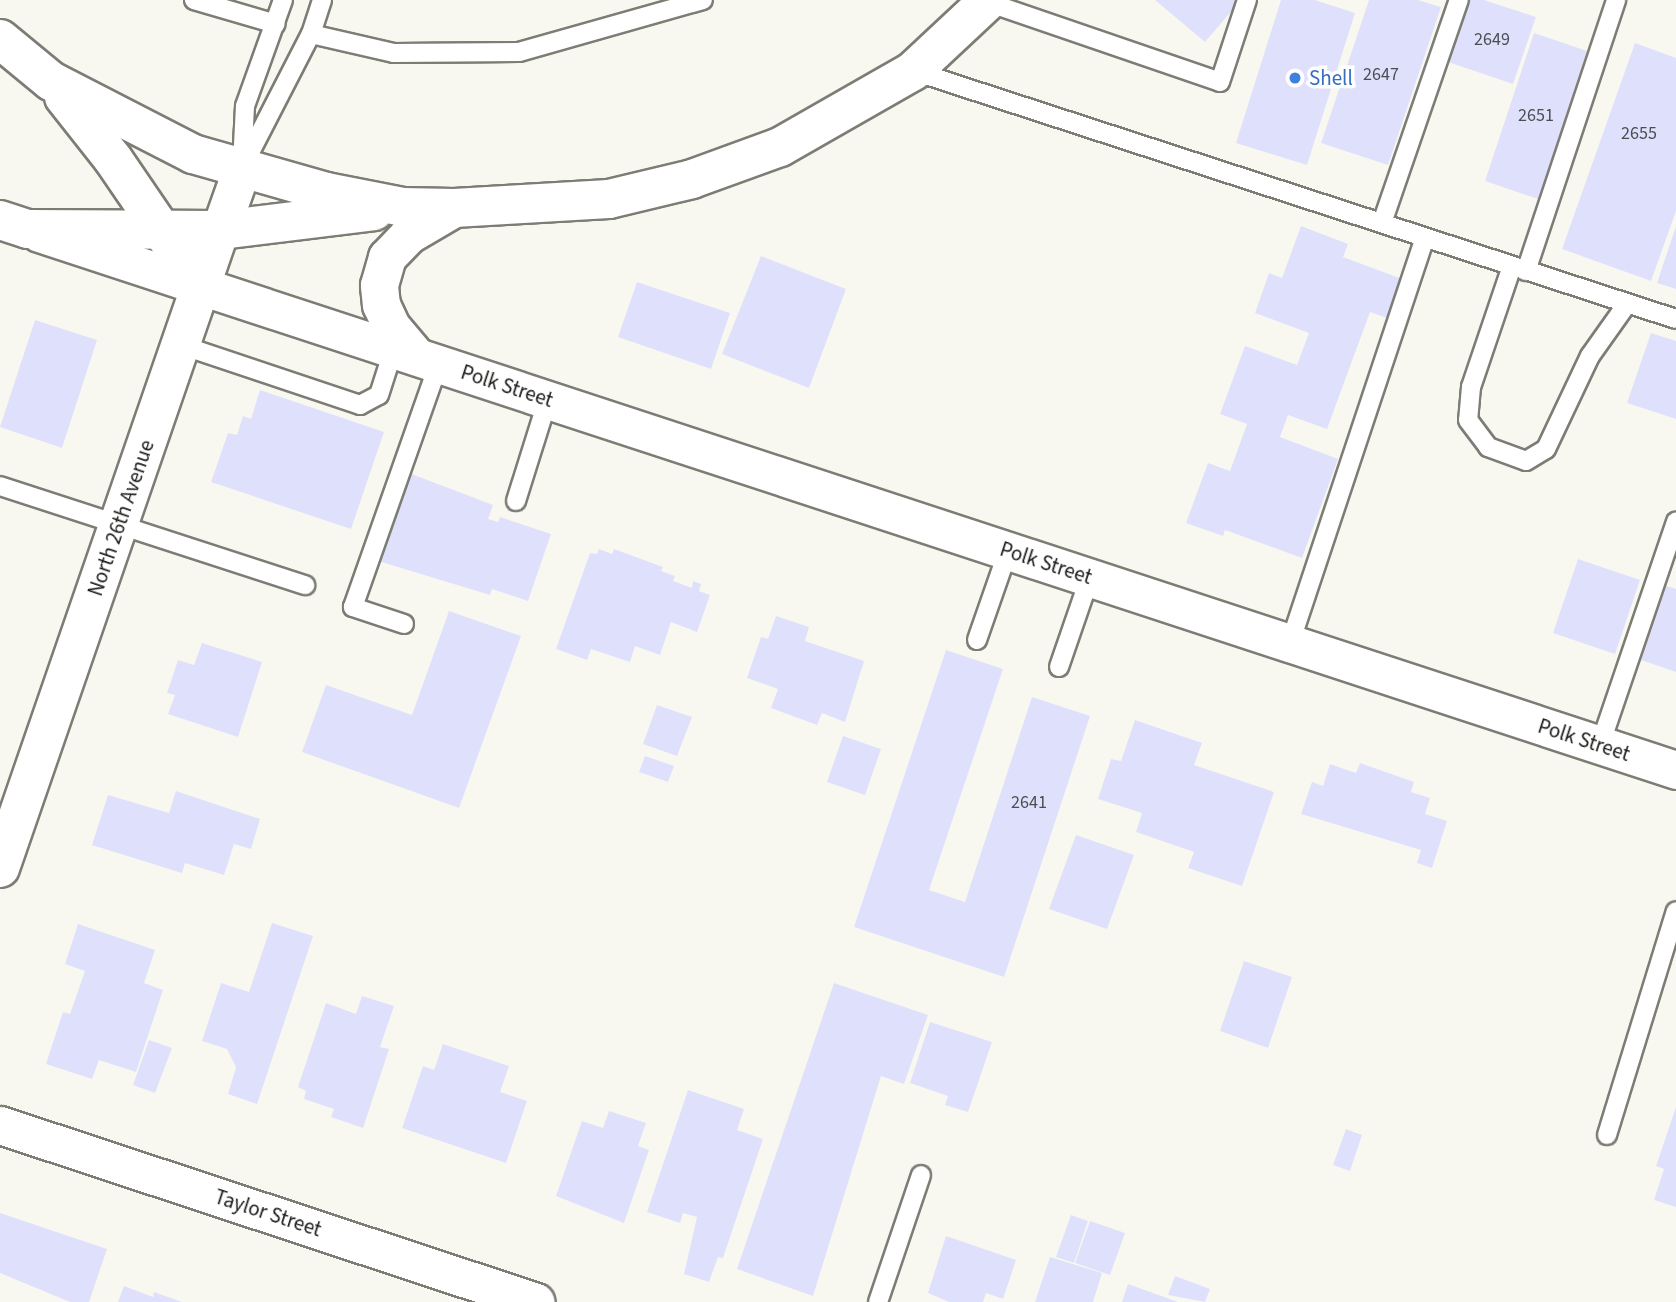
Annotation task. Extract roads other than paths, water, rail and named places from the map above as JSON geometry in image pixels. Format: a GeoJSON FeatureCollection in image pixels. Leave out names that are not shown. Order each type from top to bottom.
{"type":"FeatureCollection","features":[{"type":"Feature","properties":{"kind":"main road"},"geometry":{"type":"LineString","coordinates":[[0,39],[51,81],[143,132],[193,154],[326,192],[402,207],[454,208],[610,199],[692,179],[779,147],[913,71],[988,1]]}},
{"type":"Feature","properties":{"kind":"main road"},"geometry":{"type":"LineString","coordinates":[[51,81],[164,230],[201,288]]}},
{"type":"Feature","properties":{"kind":"main road"},"geometry":{"type":"LineString","coordinates":[[14,224],[164,230],[269,228],[402,207]]}},
{"type":"Feature","properties":{"kind":"main road","name":"North 26th Avenue"},"geometry":{"type":"LineString","coordinates":[[0,867],[220,230]]}},
{"type":"Feature","properties":{"kind":"street","name":"North 26th Avenue"},"geometry":{"type":"LineString","coordinates":[[220,230],[242,168]]}},
{"type":"Feature","properties":{"kind":"street"},"geometry":{"type":"LineString","coordinates":[[416,356],[391,326],[381,305],[379,285],[387,257],[408,235],[454,208]]}},
{"type":"Feature","properties":{"kind":"street","name":"Polk Street"},"geometry":{"type":"LineString","coordinates":[[14,224],[201,288],[548,399],[1676,770]]}},
{"type":"Feature","properties":{"kind":"street","name":"Taylor Street"},"geometry":{"type":"LineString","coordinates":[[0,1125],[536,1302]]}},
{"type":"Feature","properties":{"kind":"lane"},"geometry":{"type":"LineString","coordinates":[[194,0],[276,24]]}},
{"type":"Feature","properties":{"kind":"lane","name":"North 26th Avenue"},"geometry":{"type":"LineString","coordinates":[[242,168],[245,106],[283,0]]}},
{"type":"Feature","properties":{"kind":"lane","name":"North 26th Avenue"},"geometry":{"type":"LineString","coordinates":[[242,168],[311,34],[322,0]]}},
{"type":"Feature","properties":{"kind":"lane"},"geometry":{"type":"LineString","coordinates":[[311,34],[394,53],[519,52],[703,0]]}},
{"type":"Feature","properties":{"kind":"lane"},"geometry":{"type":"LineString","coordinates":[[988,1],[1220,82],[1247,0]]}},
{"type":"Feature","properties":{"kind":"lane"},"geometry":{"type":"LineString","coordinates":[[1382,223],[1459,0]]}},
{"type":"Feature","properties":{"kind":"lane"},"geometry":{"type":"LineString","coordinates":[[1616,0],[1519,268],[1471,387],[1468,420],[1488,447],[1526,461],[1546,449],[1590,356],[1628,304]]}},
{"type":"Feature","properties":{"kind":"lane"},"geometry":{"type":"LineString","coordinates":[[913,71],[1676,320]]}},
{"type":"Feature","properties":{"kind":"lane"},"geometry":{"type":"LineString","coordinates":[[1290,643],[1425,238]]}},
{"type":"Feature","properties":{"kind":"lane"},"geometry":{"type":"LineString","coordinates":[[181,345],[360,405],[379,395],[416,356]]}},
{"type":"Feature","properties":{"kind":"lane"},"geometry":{"type":"LineString","coordinates":[[404,624],[353,607],[416,356]]}},
{"type":"Feature","properties":{"kind":"lane"},"geometry":{"type":"LineString","coordinates":[[516,501],[548,399]]}},
{"type":"Feature","properties":{"kind":"lane"},"geometry":{"type":"LineString","coordinates":[[0,486],[305,585]]}},
{"type":"Feature","properties":{"kind":"lane"},"geometry":{"type":"LineString","coordinates":[[1600,745],[1676,522]]}},
{"type":"Feature","properties":{"kind":"lane"},"geometry":{"type":"LineString","coordinates":[[977,640],[1008,551]]}},
{"type":"Feature","properties":{"kind":"lane"},"geometry":{"type":"LineString","coordinates":[[1059,667],[1090,577]]}},
{"type":"Feature","properties":{"kind":"lane"},"geometry":{"type":"LineString","coordinates":[[1606,1135],[1676,911]]}},
{"type":"Feature","properties":{"kind":"lane"},"geometry":{"type":"LineString","coordinates":[[878,1302],[921,1175]]}},
{"type":"Feature","properties":{"kind":"place","name":"Shell"},"geometry":{"type":"Point","coordinates":[1295,78]}}]}
